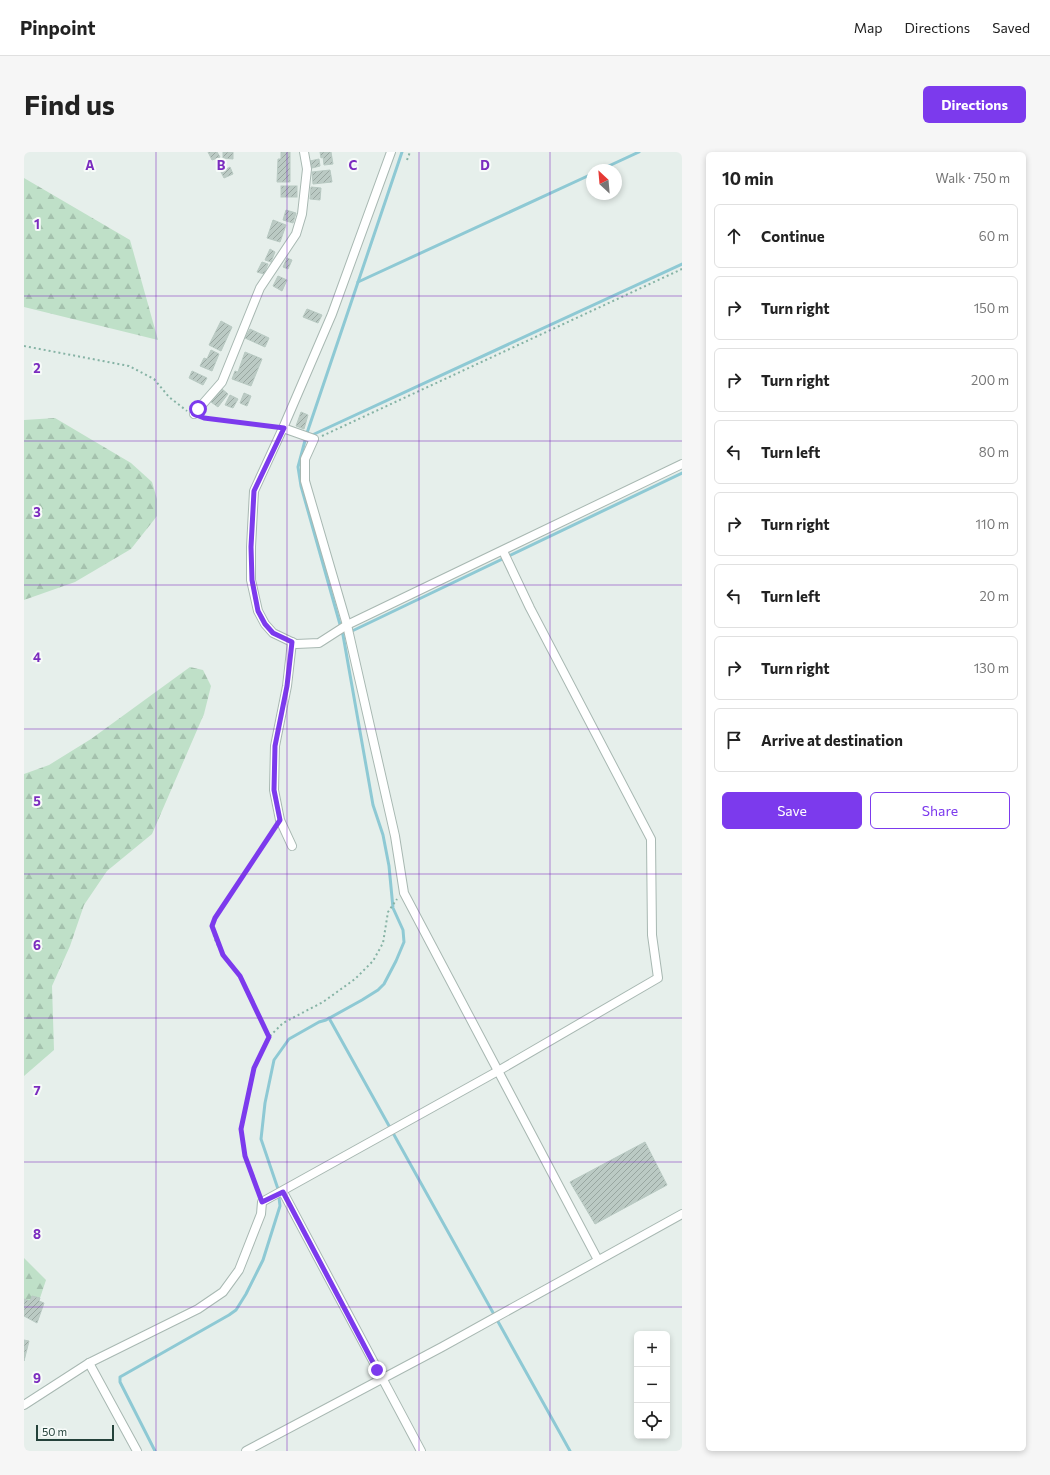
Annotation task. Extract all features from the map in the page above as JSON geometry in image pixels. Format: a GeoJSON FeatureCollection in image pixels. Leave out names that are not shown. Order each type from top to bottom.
{"type":"FeatureCollection","features":[{"type":"Feature","properties":{"kind":"street"},"geometry":{"type":"LineString","coordinates":[[194,414],[222,382],[260,288],[296,234],[302,214],[307,169],[304,152]]}},
{"type":"Feature","properties":{"kind":"street"},"geometry":{"type":"LineString","coordinates":[[391,152],[332,314],[284,428],[254,491],[251,547],[252,580],[258,611],[265,624],[273,633],[296,644],[319,642],[347,625],[682,464]]}},
{"type":"Feature","properties":{"kind":"street"},"geometry":{"type":"LineString","coordinates":[[284,428],[314,439],[305,459],[305,481],[347,625],[395,836],[404,893],[598,1260]]}},
{"type":"Feature","properties":{"kind":"street"},"geometry":{"type":"LineString","coordinates":[[24,1405],[89,1363],[198,1309],[223,1292],[239,1270],[261,1214],[262,1202],[283,1192],[498,1071],[658,978],[651,928],[652,878],[650,871],[650,839],[530,608],[503,551]]}},
{"type":"Feature","properties":{"kind":"street"},"geometry":{"type":"LineString","coordinates":[[292,642],[287,686],[275,746],[274,790],[280,820],[292,846]]}},
{"type":"Feature","properties":{"kind":"street"},"geometry":{"type":"LineString","coordinates":[[283,1192],[421,1451]]}},
{"type":"Feature","properties":{"kind":"street"},"geometry":{"type":"LineString","coordinates":[[246,1451],[383,1378],[682,1214]]}},
{"type":"Feature","properties":{"kind":"street"},"geometry":{"type":"LineString","coordinates":[[89,1363],[137,1451]]}},
{"type":"Feature","properties":{"kind":"path"},"geometry":{"type":"LineString","coordinates":[[407,160],[410,152]]}},
{"type":"Feature","properties":{"kind":"path"},"geometry":{"type":"LineString","coordinates":[[314,439],[682,269]]}},
{"type":"Feature","properties":{"kind":"path"},"geometry":{"type":"LineString","coordinates":[[24,346],[129,366],[154,379],[169,396],[186,411],[204,418],[284,428]]}},
{"type":"Feature","properties":{"kind":"path"},"geometry":{"type":"LineString","coordinates":[[269,1037],[240,976],[223,955],[212,926],[215,918],[280,820]]}},
{"type":"Feature","properties":{"kind":"path"},"geometry":{"type":"LineString","coordinates":[[262,1202],[245,1156],[241,1129],[254,1068],[269,1037],[284,1024],[323,1002],[355,979],[373,961],[383,943],[388,912],[392,905],[404,893]]}},
{"type":"Feature","properties":{"kind":"green space"},"geometry":{"type":"Polygon","coordinates":[[[24,178],[130,240],[158,340],[24,307],[24,178]]]}},
{"type":"Feature","properties":{"kind":"green space"},"geometry":{"type":"Polygon","coordinates":[[[55,418],[131,463],[152,482],[157,499],[157,516],[131,549],[75,582],[24,600],[24,420],[55,418]]]}},
{"type":"Feature","properties":{"kind":"green space"},"geometry":{"type":"Polygon","coordinates":[[[190,667],[203,670],[211,686],[204,714],[152,834],[107,871],[84,905],[70,946],[52,986],[54,1050],[24,1076],[24,774],[49,765],[91,739],[190,667]]]}},
{"type":"Feature","properties":{"kind":"green space"},"geometry":{"type":"Polygon","coordinates":[[[24,1258],[46,1280],[38,1304],[24,1308],[24,1258]]]}},
{"type":"Feature","properties":{"kind":"building"},"geometry":{"type":"Polygon","coordinates":[[[208,152],[217,152],[220,157],[212,160],[208,152]]]}},
{"type":"Feature","properties":{"kind":"building"},"geometry":{"type":"Polygon","coordinates":[[[223,152],[233,152],[233,159],[223,158],[223,152]]]}},
{"type":"Feature","properties":{"kind":"building"},"geometry":{"type":"Polygon","coordinates":[[[281,152],[290,152],[290,182],[277,182],[278,159],[281,159],[281,152]]]}},
{"type":"Feature","properties":{"kind":"building"},"geometry":{"type":"Polygon","coordinates":[[[320,152],[331,152],[333,164],[324,165],[323,157],[321,158],[320,152]]]}},
{"type":"Feature","properties":{"kind":"building"},"geometry":{"type":"Polygon","coordinates":[[[319,159],[320,166],[312,168],[310,161],[319,159]]]}},
{"type":"Feature","properties":{"kind":"building"},"geometry":{"type":"Polygon","coordinates":[[[230,167],[233,174],[224,178],[221,172],[230,167]]]}},
{"type":"Feature","properties":{"kind":"building"},"geometry":{"type":"Polygon","coordinates":[[[330,170],[332,182],[313,184],[312,172],[330,170]]]}},
{"type":"Feature","properties":{"kind":"building"},"geometry":{"type":"Polygon","coordinates":[[[281,186],[297,186],[297,197],[281,197],[281,186]]]}},
{"type":"Feature","properties":{"kind":"building"},"geometry":{"type":"Polygon","coordinates":[[[311,187],[321,188],[320,200],[310,199],[311,187]]]}},
{"type":"Feature","properties":{"kind":"building"},"geometry":{"type":"Polygon","coordinates":[[[286,210],[296,213],[293,223],[283,220],[286,210]]]}},
{"type":"Feature","properties":{"kind":"building"},"geometry":{"type":"Polygon","coordinates":[[[273,220],[286,225],[280,242],[267,238],[273,220]]]}},
{"type":"Feature","properties":{"kind":"building"},"geometry":{"type":"Polygon","coordinates":[[[270,249],[275,252],[271,262],[265,260],[270,249]]]}},
{"type":"Feature","properties":{"kind":"building"},"geometry":{"type":"Polygon","coordinates":[[[287,258],[292,260],[288,269],[283,267],[287,258]]]}},
{"type":"Feature","properties":{"kind":"building"},"geometry":{"type":"Polygon","coordinates":[[[262,262],[268,264],[264,274],[257,272],[262,262]]]}},
{"type":"Feature","properties":{"kind":"building"},"geometry":{"type":"Polygon","coordinates":[[[278,276],[287,280],[282,291],[273,286],[278,276]]]}},
{"type":"Feature","properties":{"kind":"building"},"geometry":{"type":"Polygon","coordinates":[[[307,309],[322,315],[318,323],[303,317],[307,309]]]}},
{"type":"Feature","properties":{"kind":"building"},"geometry":{"type":"Polygon","coordinates":[[[221,321],[232,327],[221,351],[209,345],[221,321]]]}},
{"type":"Feature","properties":{"kind":"building"},"geometry":{"type":"Polygon","coordinates":[[[250,329],[269,338],[265,347],[245,338],[250,329]]]}},
{"type":"Feature","properties":{"kind":"building"},"geometry":{"type":"Polygon","coordinates":[[[211,350],[219,354],[212,371],[200,366],[204,358],[207,359],[211,350]]]}},
{"type":"Feature","properties":{"kind":"building"},"geometry":{"type":"Polygon","coordinates":[[[245,352],[262,359],[251,386],[232,379],[235,371],[238,372],[245,352]]]}},
{"type":"Feature","properties":{"kind":"building"},"geometry":{"type":"Polygon","coordinates":[[[192,371],[207,378],[203,385],[189,378],[192,371]]]}},
{"type":"Feature","properties":{"kind":"building"},"geometry":{"type":"Polygon","coordinates":[[[222,389],[228,394],[218,407],[211,402],[222,389]]]}},
{"type":"Feature","properties":{"kind":"building"},"geometry":{"type":"Polygon","coordinates":[[[244,393],[251,396],[247,406],[240,403],[244,393]]]}},
{"type":"Feature","properties":{"kind":"building"},"geometry":{"type":"Polygon","coordinates":[[[230,395],[238,399],[233,408],[225,405],[230,395]]]}},
{"type":"Feature","properties":{"kind":"building"},"geometry":{"type":"Polygon","coordinates":[[[301,412],[308,415],[304,429],[296,426],[301,412]]]}},
{"type":"Feature","properties":{"kind":"building"},"geometry":{"type":"Polygon","coordinates":[[[645,1142],[667,1185],[595,1224],[570,1182],[645,1142]]]}},
{"type":"Feature","properties":{"kind":"building"},"geometry":{"type":"Polygon","coordinates":[[[32,1296],[40,1298],[39,1301],[44,1303],[37,1323],[24,1316],[24,1299],[30,1301],[32,1296]]]}},
{"type":"Feature","properties":{"kind":"building"},"geometry":{"type":"Polygon","coordinates":[[[24,1340],[29,1341],[24,1361],[24,1340]]]}},
{"type":"Feature","properties":{"kind":"waterway"},"geometry":{"type":"LineString","coordinates":[[155,1451],[120,1382],[120,1377],[236,1310],[263,1260],[280,1206],[278,1189],[261,1139],[265,1103],[274,1060],[289,1039],[319,1022],[326,1020],[378,990],[384,984],[404,942],[403,930],[393,908],[389,866],[383,835],[373,805],[343,635],[301,486],[298,467],[307,433],[402,152]]}},
{"type":"Feature","properties":{"kind":"waterway"},"geometry":{"type":"LineString","coordinates":[[613,164],[639,152]]}},
{"type":"Feature","properties":{"kind":"waterway"},"geometry":{"type":"LineString","coordinates":[[358,282],[586,177]]}},
{"type":"Feature","properties":{"kind":"waterway"},"geometry":{"type":"LineString","coordinates":[[310,436],[682,264]]}},
{"type":"Feature","properties":{"kind":"waterway"},"geometry":{"type":"LineString","coordinates":[[350,632],[682,473]]}},
{"type":"Feature","properties":{"kind":"waterway"},"geometry":{"type":"LineString","coordinates":[[329,1018],[570,1451]]}},
{"type":"Feature","properties":{"kind":"route"},"geometry":{"type":"LineString","coordinates":[[198,409],[194,414],[204,418],[284,428],[266,463],[254,491],[251,547],[252,580],[258,611],[265,624],[273,633],[292,642],[287,686],[275,746],[274,790],[280,820],[215,918],[212,926],[216,942],[223,955],[240,976],[269,1037],[254,1068],[241,1129],[245,1156],[262,1202],[283,1192],[377,1370]]}}]}
